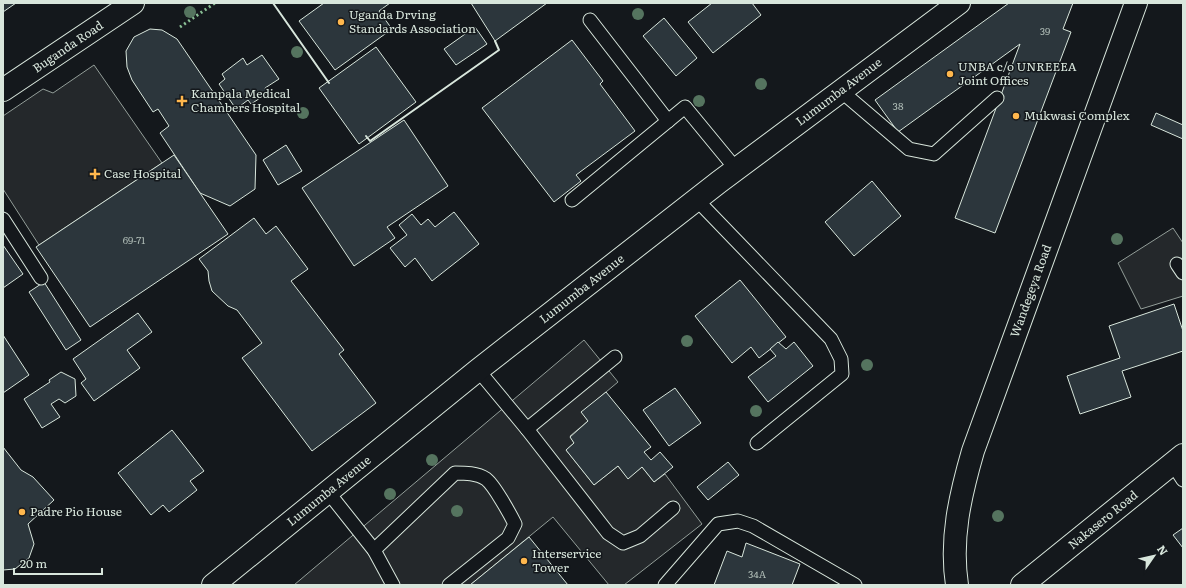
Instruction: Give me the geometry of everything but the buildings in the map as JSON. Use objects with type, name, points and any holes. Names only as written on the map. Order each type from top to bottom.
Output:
[{"type":"main road","name":"Buganda Road","points":[[3,90],[133,3]]},
{"type":"main road","name":"Lumumba Avenue","points":[[213,585],[478,370],[696,199],[959,3]]},
{"type":"main road","name":"Wandegeya Road","points":[[957,585],[954,563],[955,531],[960,497],[973,451],[1136,3]]},
{"type":"main road","name":"Nakasero Road","points":[[1022,585],[1179,466]]},
{"type":"lane","points":[[590,20],[668,121]]},
{"type":"lane","points":[[841,91],[909,149],[934,154],[997,98]]},
{"type":"lane","points":[[572,200],[686,107],[736,169]]},
{"type":"lane","points":[[696,199],[831,339],[841,358],[842,374],[757,443]]},
{"type":"lane","points":[[3,219],[41,278]]},
{"type":"lane","points":[[527,429],[616,357]]},
{"type":"lane","points":[[478,370],[527,429],[608,533],[623,543],[640,536],[673,508]]},
{"type":"lane","points":[[374,550],[455,473],[469,473],[486,479],[508,509],[514,524],[508,538],[449,585]]},
{"type":"lane","points":[[328,492],[374,550],[393,585]]},
{"type":"lane","points":[[665,585],[718,524],[738,521],[753,526],[855,585]]},
{"type":"shaded area","points":[[94,65],[162,163],[39,245],[3,189],[3,116],[43,89],[53,93]]},
{"type":"shaded area","points":[[1173,228],[1183,243],[1183,296],[1141,309],[1118,263]]},
{"type":"shaded area","points":[[584,340],[618,382],[582,412],[588,421],[570,436],[574,443],[566,450],[594,485],[618,466],[628,478],[642,467],[654,482],[665,474],[702,524],[624,585],[609,585],[553,517],[470,585],[294,585]]},
{"type":"hedge","points":[[180,27],[215,3]]},
{"type":"wall","points":[[273,3],[329,83]]},
{"type":"wall","points":[[366,136],[370,141],[499,50],[495,41]]},
{"type":"place","name":"Uganda Drving Standards Association","points":[[341,22]]},
{"type":"place","name":"UNBA c/o UNREEEA Joint Offices","points":[[950,74]]},
{"type":"place","name":"Kampala Medical Chambers Hospital","points":[[182,101]]},
{"type":"place","name":"Mukwasi Complex","points":[[1016,116]]},
{"type":"place","name":"Case Hospital","points":[[95,174]]},
{"type":"place","name":"Padre Pio House","points":[[22,512]]},
{"type":"place","name":"Interservice Tower","points":[[524,561]]}]
